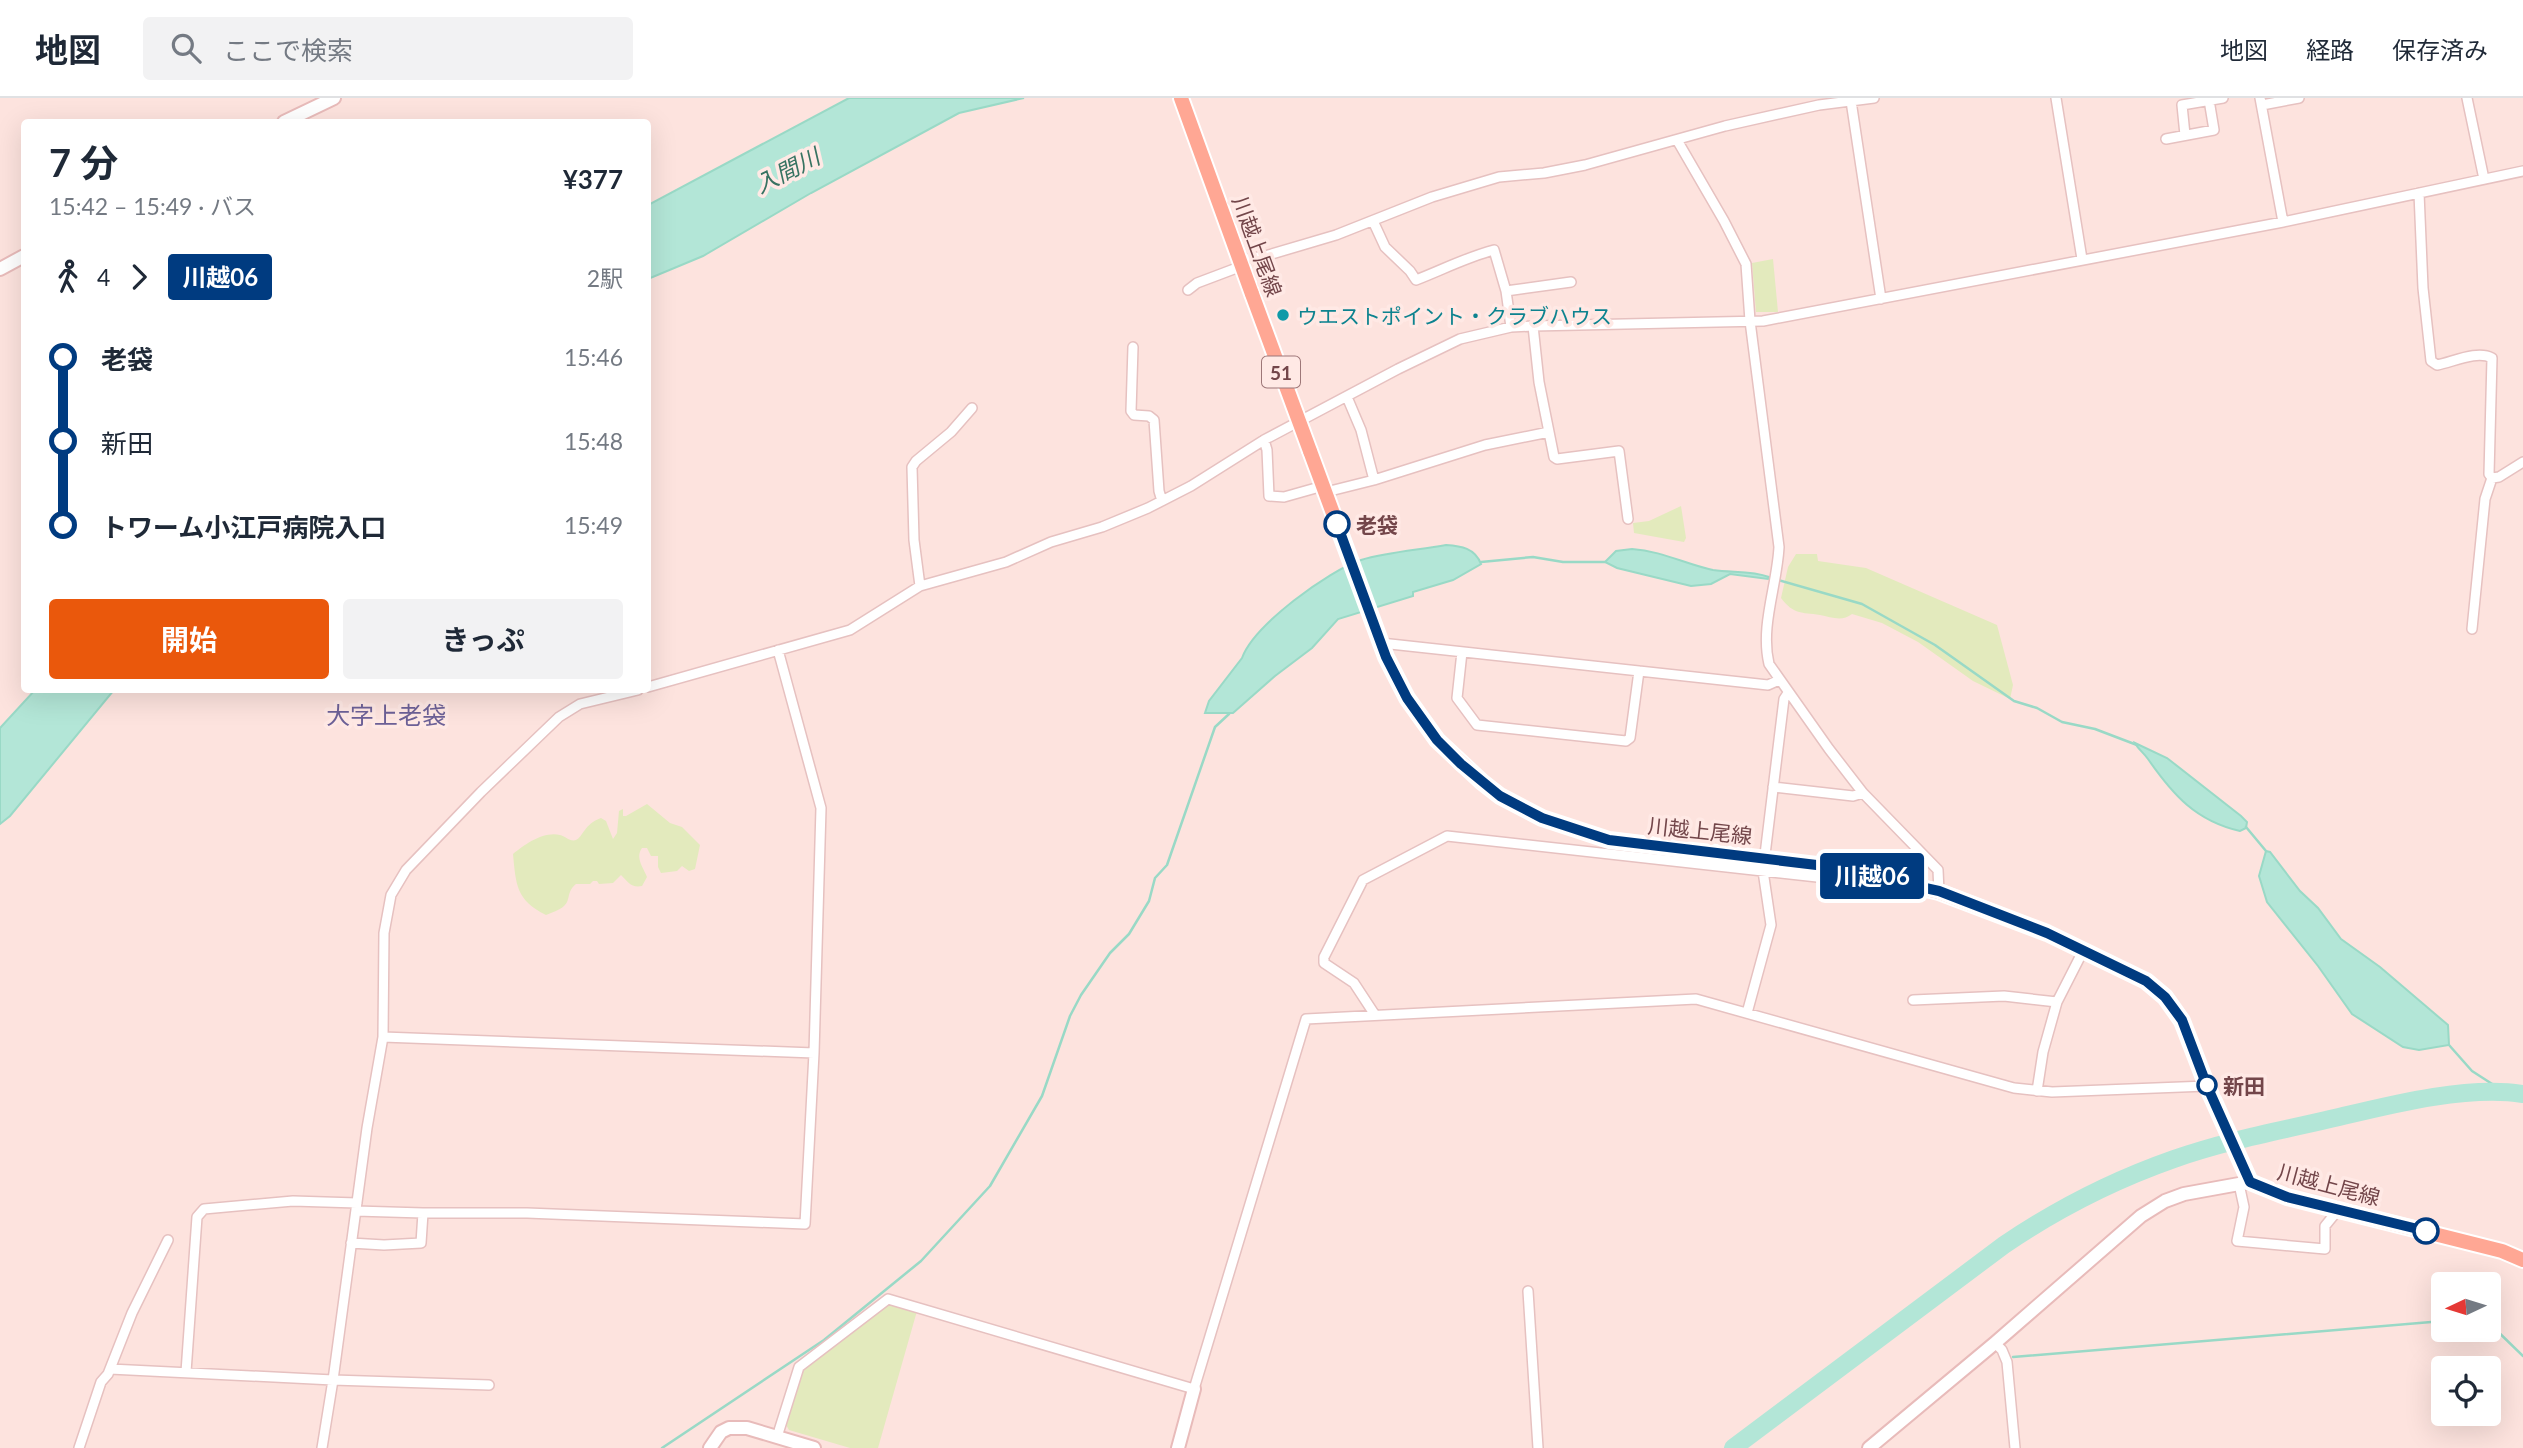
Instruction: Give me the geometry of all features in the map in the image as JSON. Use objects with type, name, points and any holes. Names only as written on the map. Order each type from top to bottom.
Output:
[{"type":"main road","name":"川越上尾線","points":[[1181,98],[1381,643],[1407,698],[1437,740],[1482,782],[1511,802],[1542,818],[1609,840],[1763,864],[1825,866],[1939,891],[2013,919],[2083,951],[2146,981],[2165,997],[2182,1020],[2229,1135],[2245,1183],[2337,1210],[2477,1244],[2523,1260]]},
{"type":"street","points":[[290,119],[334,98]]},
{"type":"street","points":[[1188,290],[1240,258],[1265,256],[1336,235],[1432,197],[1486,181],[1585,165],[1738,123],[1819,105],[1874,98]]},
{"type":"street","points":[[2056,98],[2082,259]]},
{"type":"street","points":[[2185,135],[2182,105],[2223,98]]},
{"type":"street","points":[[2283,222],[2261,101],[2299,98]]},
{"type":"street","points":[[2467,98],[2484,179]]},
{"type":"street","points":[[2166,139],[2214,130],[2209,100]]},
{"type":"street","points":[[1851,101],[1881,299]]},
{"type":"street","points":[[1677,140],[1746,264],[1750,321],[1779,547],[1778,570],[1765,647],[1769,664],[1863,793],[1938,870],[1939,891]]},
{"type":"street","points":[[651,686],[850,630],[920,586],[1006,562],[1051,542],[1124,519],[1191,486],[1264,440],[1460,339],[1511,327],[1763,321],[2283,222],[2523,171]]},
{"type":"street","points":[[2419,192],[2422,279],[2431,361],[2437,365],[2476,356],[2485,355],[2492,358],[2488,469],[2492,478],[2485,499],[2472,629]]},
{"type":"street","points":[[1373,221],[1385,247],[1416,280],[1469,257],[1494,250],[1506,291],[1511,327]]},
{"type":"street","points":[[0,269],[21,258]]},
{"type":"street","points":[[1506,291],[1571,282]]},
{"type":"street","points":[[1534,326],[1539,382],[1557,459],[1619,451],[1628,519]]},
{"type":"street","points":[[1133,348],[1131,411],[1134,415],[1149,416],[1154,420],[1162,501]]},
{"type":"street","points":[[1347,397],[1361,430],[1374,480]]},
{"type":"street","points":[[920,586],[914,529],[912,467],[951,432],[972,408]]},
{"type":"street","points":[[1264,440],[1269,496],[1284,497],[1374,480],[1485,445],[1549,432]]},
{"type":"street","points":[[2492,478],[2499,477],[2523,462]]},
{"type":"street","points":[[1381,643],[1768,685],[1779,680]]},
{"type":"street","points":[[186,1372],[197,1217],[204,1209],[293,1201],[423,1213],[527,1213],[805,1224],[814,1053],[821,808],[778,650]]},
{"type":"street","points":[[1462,652],[1457,698],[1477,725],[1512,729],[1626,741],[1630,738],[1639,671]]},
{"type":"street","points":[[322,1448],[383,1037],[385,920],[391,895],[406,870],[517,756],[566,712],[587,702],[625,693]]},
{"type":"street","points":[[1746,1013],[1771,925],[1763,864],[1784,699],[1788,693]]},
{"type":"street","points":[[1773,787],[1853,796],[1863,793]]},
{"type":"street","points":[[1376,1015],[1354,983],[1324,962],[1324,957],[1363,880],[1447,836],[1763,864]]},
{"type":"street","points":[[2037,1091],[2043,1052],[2057,1002],[2083,951]]},
{"type":"street","points":[[1913,1000],[2004,996],[2057,1002]]},
{"type":"street","points":[[1178,1448],[1306,1020],[1696,999],[1992,1083],[2037,1091],[2207,1086]]},
{"type":"street","points":[[383,1037],[814,1053]]},
{"type":"street","points":[[1869,1448],[2141,1216],[2165,1201],[2184,1194],[2245,1183],[2244,1208],[2237,1241],[2325,1250],[2325,1226],[2337,1210]]},
{"type":"street","points":[[351,1243],[421,1243],[423,1213]]},
{"type":"street","points":[[79,1448],[101,1382],[110,1369],[132,1313],[167,1240]]},
{"type":"street","points":[[1528,1291],[1538,1448]]},
{"type":"street","points":[[777,1437],[799,1367],[888,1299],[1194,1389]]},
{"type":"street","points":[[1995,1343],[2002,1350],[2007,1362],[2015,1448]]},
{"type":"street","points":[[110,1369],[489,1385]]},
{"type":"street","points":[[710,1448],[721,1432],[729,1428],[747,1428],[814,1448]]},
{"type":"green space","points":[[1773,259],[1778,312],[1756,312],[1752,263]]},
{"type":"green space","points":[[1681,506],[1686,538],[1684,542],[1634,533],[1633,523],[1649,521]]},
{"type":"green space","points":[[1796,554],[1817,554],[1818,561],[1866,568],[1997,625],[2013,685],[2010,699],[1973,681],[1918,642],[1882,623],[1852,614],[1836,618],[1798,612],[1790,607],[1781,598],[1788,567]]},
{"type":"green space","points":[[647,804],[670,823],[682,827],[700,845],[695,869],[689,871],[682,866],[677,871],[661,873],[658,856],[651,856],[647,848],[642,848],[639,859],[647,877],[642,886],[632,885],[621,875],[613,883],[599,884],[593,881],[590,884],[576,884],[564,906],[546,915],[523,897],[514,865],[513,854],[518,850],[535,839],[548,835],[560,835],[576,840],[587,827],[601,818],[606,821],[613,839],[617,833],[619,811],[623,809],[623,816],[626,816]]},
{"type":"green space","points":[[889,1303],[917,1311],[878,1448],[850,1448],[789,1430],[785,1423],[802,1368]]},
{"type":"water","name":"入間川","points":[[849,98],[1024,98],[959,113],[811,193],[703,256],[651,278],[651,203]]},
{"type":"water","points":[[1446,545],[1471,551],[1481,564],[1453,580],[1413,592],[1413,596],[1338,619],[1312,648],[1233,713],[1205,713],[1209,701],[1261,630],[1312,587],[1361,560]]},
{"type":"water","points":[[1632,549],[1653,552],[1713,570],[1769,577],[1730,574],[1711,584],[1691,586],[1617,568],[1605,562],[1616,551]]},
{"type":"water","points":[[32,693],[112,693],[10,816],[0,824],[0,728]]},
{"type":"water","points":[[2135,743],[2167,758],[2241,816],[2247,822],[2246,828],[2240,831],[2224,827],[2187,805]]},
{"type":"water","points":[[2266,851],[2270,852],[2300,891],[2318,908],[2341,939],[2380,967],[2448,1025],[2449,1045],[2419,1050],[2403,1047],[2352,1014],[2267,902],[2259,876]]},
{"type":"waterway","points":[[1481,562],[1533,557],[1563,562],[1605,562]]},
{"type":"waterway","points":[[1778,580],[1862,604],[1935,645],[2014,701],[2037,708],[2062,722],[2095,729],[2137,745]]},
{"type":"waterway","points":[[662,1448],[824,1340],[921,1261],[990,1186],[1042,1096],[1070,1016],[1081,995],[1110,953],[1129,934],[1149,901],[1155,878],[1167,865],[1215,727],[1229,714]]},
{"type":"waterway","points":[[2246,827],[2266,851]]},
{"type":"waterway","points":[[2449,1045],[2472,1071],[2503,1091]]},
{"type":"waterway","points":[[1733,1448],[2004,1245],[2044,1219],[2108,1186],[2152,1167],[2215,1146],[2383,1107],[2455,1094],[2523,1094]]},
{"type":"waterway","points":[[2013,1357],[2431,1322]]},
{"type":"waterway","points":[[2501,1335],[2523,1356]]},
{"type":"bus line","name":"川越06","points":[[1337,524],[1386,657],[1407,698],[1437,740],[1500,796],[1542,818],[1609,840],[1764,858],[1854,872],[1939,891],[2047,933],[2146,981],[2173,1007],[2182,1020],[2207,1086],[2250,1182],[2287,1197],[2426,1231]]},
{"type":"place","name":"ウエストポイント・クラブハウス","points":[[1283,315]]},
{"type":"place","name":"老袋","points":[[1337,524]]},
{"type":"place","name":"新田","points":[[2207,1085]]},
{"type":"district","name":"大字上老袋","points":[[386,714]]}]
